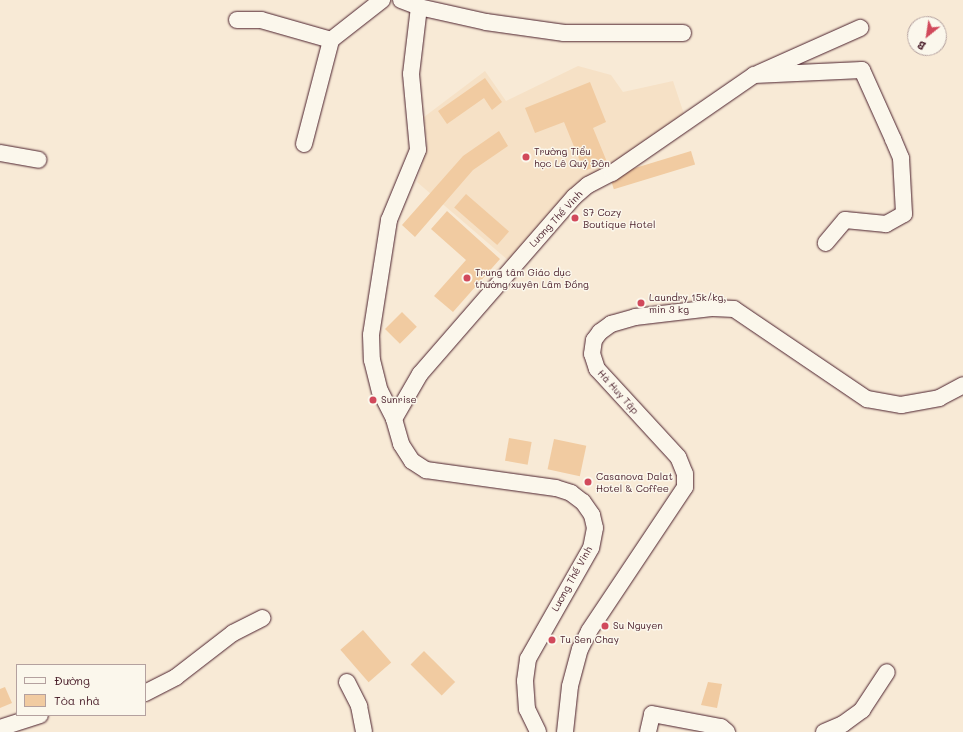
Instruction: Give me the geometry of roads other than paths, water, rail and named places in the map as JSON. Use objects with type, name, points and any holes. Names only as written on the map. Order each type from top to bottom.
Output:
[{"type":"street","points":[[304,144],[331,40],[382,0]]},
{"type":"street","points":[[401,0],[419,7],[486,22],[564,33],[682,33]]},
{"type":"street","name":"Lương Thế Vinh","points":[[419,7],[411,74],[418,150],[393,207],[386,239],[371,335],[378,383],[394,419],[401,444],[412,461],[426,470],[556,488],[582,502],[592,515],[595,528],[591,548],[528,659],[525,681],[527,709],[538,732]]},
{"type":"street","points":[[237,20],[261,20],[331,40]]},
{"type":"street","name":"Lương Thế Vinh","points":[[394,419],[420,374],[574,197],[588,185],[612,173],[754,75],[860,28]]},
{"type":"street","points":[[754,75],[862,70],[901,158],[904,214],[886,224],[845,220],[826,243]]},
{"type":"street","points":[[0,154],[38,160]]},
{"type":"street","name":"Hà Huy Tập","points":[[566,732],[571,678],[583,643],[685,486],[685,474],[678,457],[597,369],[592,354],[594,340],[600,332],[612,324],[635,317],[713,308],[734,309],[867,399],[901,405],[939,398],[963,385]]},
{"type":"street","points":[[146,692],[176,677],[233,633],[262,618]]},
{"type":"street","points":[[824,732],[843,724],[862,710],[887,672]]},
{"type":"street","points":[[347,682],[359,706],[364,732]]},
{"type":"street","points":[[648,732],[652,714],[721,727],[727,732]]},
{"type":"street","points":[[0,728],[37,716]]},
{"type":"place","name":"Trường Tiểu học Lê Quý Đôn","points":[[526,157]]},
{"type":"place","name":"S7 Cozy Boutique Hotel","points":[[575,218]]},
{"type":"place","name":"Trung tâm Giáo dục thường xuyên Lâm Đồng","points":[[467,278]]},
{"type":"place","name":"Laundry 15k/kg, min 3 kg","points":[[641,303]]},
{"type":"place","name":"Sunrise","points":[[373,400]]},
{"type":"place","name":"Casanova Dalat Hotel & Coffee","points":[[588,482]]},
{"type":"place","name":"Su Nguyen","points":[[605,626]]},
{"type":"place","name":"Tu Sen Chay","points":[[552,640]]}]
